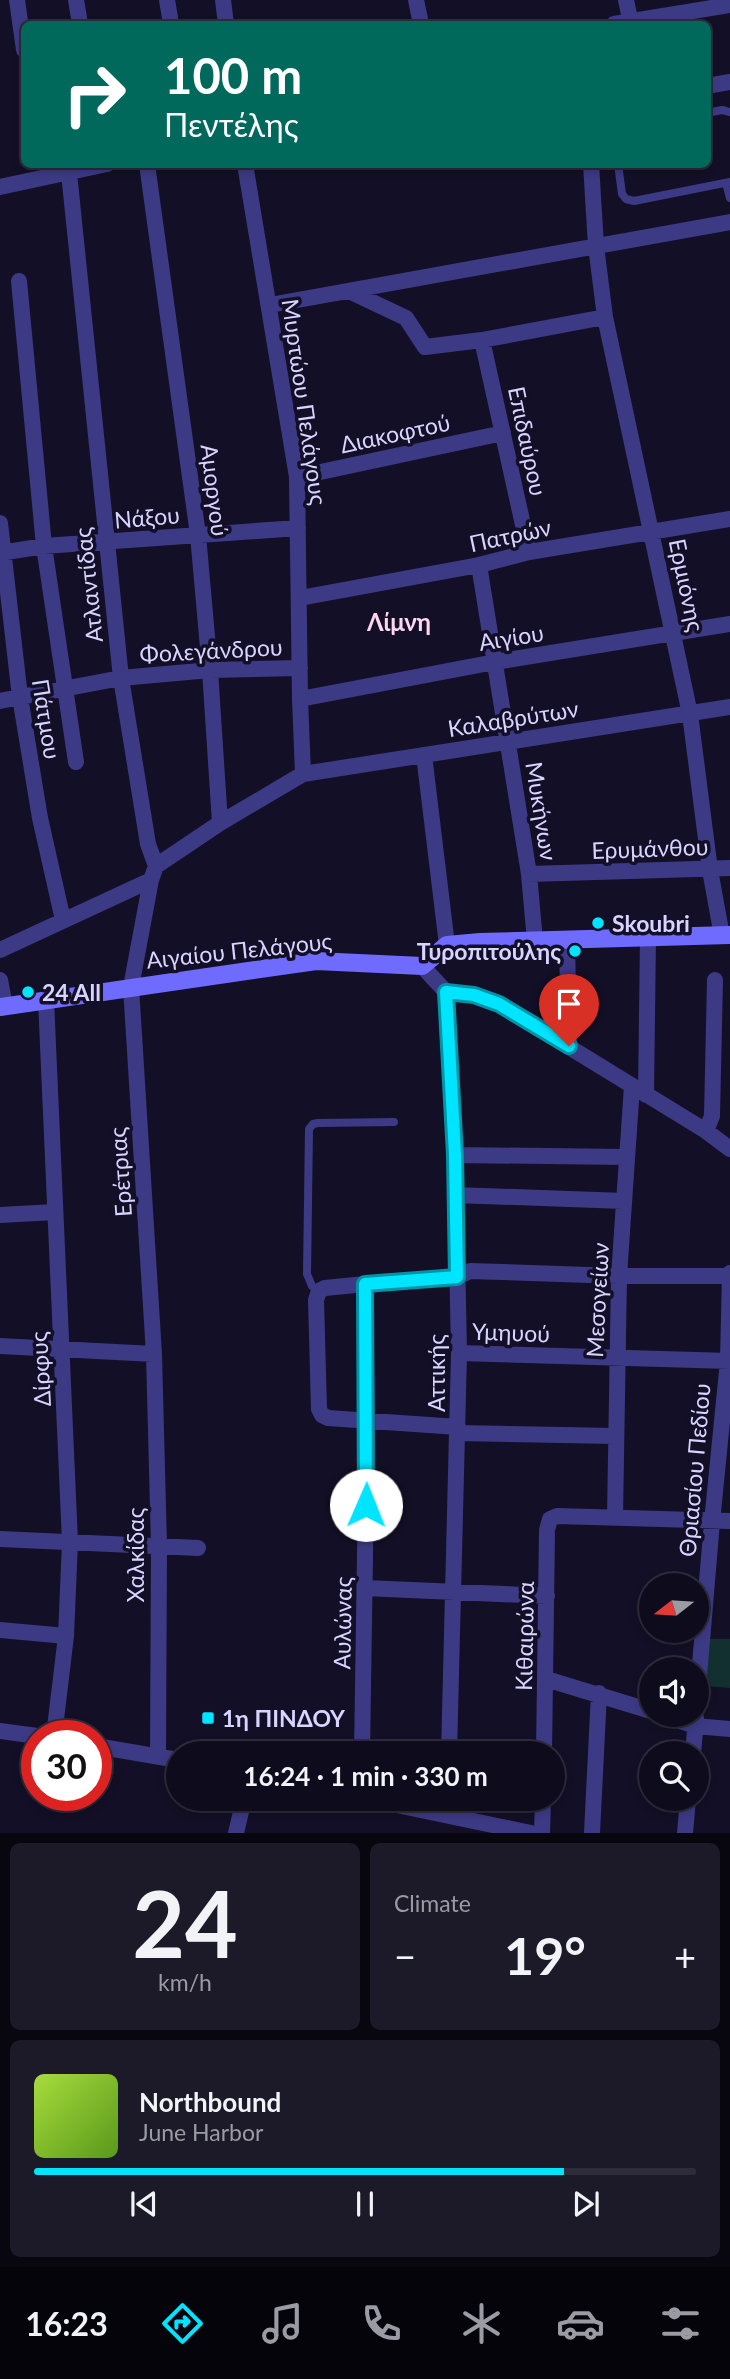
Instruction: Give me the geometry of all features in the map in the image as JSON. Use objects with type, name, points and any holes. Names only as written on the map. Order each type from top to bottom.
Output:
[{"type":"main road","points":[[422,966],[447,945],[726,935]]},
{"type":"main road","name":"Αιγαίου Πελάγους","points":[[3,1006],[316,961],[422,966]]},
{"type":"street","points":[[17,0],[21,29]]},
{"type":"street","points":[[76,0],[80,21]]},
{"type":"street","points":[[167,0],[170,21]]},
{"type":"street","points":[[223,0],[226,21]]},
{"type":"street","points":[[416,0],[420,21]]},
{"type":"street","points":[[625,21],[626,0]]},
{"type":"street","points":[[642,21],[730,5]]},
{"type":"street","points":[[711,85],[730,82]]},
{"type":"street","points":[[0,187],[44,171],[69,173],[91,168]]},
{"type":"street","name":"Αμοργού","points":[[149,168],[198,535],[211,670],[220,823]]},
{"type":"street","name":"Μυρτώου Πελάγους","points":[[246,168],[297,477],[303,774]]},
{"type":"street","name":"Ερμιόνης","points":[[591,168],[596,246],[605,317],[690,714],[710,870],[726,935]]},
{"type":"street","name":"Ατλαντίδας","points":[[69,173],[121,678],[153,873],[131,987]]},
{"type":"street","points":[[270,305],[730,222]]},
{"type":"street","points":[[19,281],[44,546],[76,762]]},
{"type":"street","points":[[348,290],[406,318],[425,347],[482,340],[605,317]]},
{"type":"street","name":"Επιδαύρου","points":[[482,340],[529,552]]},
{"type":"street","name":"Διακοφτού","points":[[297,477],[503,433]]},
{"type":"street","name":"Πατρών","points":[[300,598],[479,565],[529,552],[730,519]]},
{"type":"street","name":"Πάτμου","points":[[0,523],[20,696],[40,818],[63,920]]},
{"type":"street","name":"Νάξου","points":[[2,552],[44,546],[298,528]]},
{"type":"street","name":"Μυκήνων","points":[[479,565],[529,874],[535,941]]},
{"type":"street","name":"Αιγίου","points":[[300,699],[495,662],[730,624]]},
{"type":"street","name":"Φολεγάνδρου","points":[[0,701],[121,678],[211,670],[300,668]]},
{"type":"street","name":"Καλαβρύτων","points":[[303,774],[730,707]]},
{"type":"street","points":[[424,755],[447,945]]},
{"type":"street","points":[[0,950],[153,873],[220,823],[303,774]]},
{"type":"street","name":"Ερυμάνθου","points":[[529,874],[730,868]]},
{"type":"street","points":[[646,1095],[648,937]]},
{"type":"street","points":[[567,940],[569,1046]]},
{"type":"street","points":[[422,966],[446,992],[474,995],[499,1004],[706,1131],[730,1149]]},
{"type":"street","points":[[0,980],[3,1006]]},
{"type":"street","points":[[706,1131],[712,1116],[715,980]]},
{"type":"street","name":"Ερέτριας","points":[[131,987],[154,1354]]},
{"type":"street","name":"Αττικής","points":[[446,992],[455,1155],[459,1353],[449,1741]]},
{"type":"street","name":"Δίρφυς","points":[[46,1000],[70,1542],[66,1636],[56,1720]]},
{"type":"street","name":"Μεσογείων","points":[[615,1517],[619,1276],[632,1086]]},
{"type":"street","points":[[455,1155],[626,1157]]},
{"type":"street","points":[[456,1195],[624,1201]]},
{"type":"street","points":[[0,1215],[55,1212]]},
{"type":"street","points":[[615,1436],[458,1430],[328,1418],[322,1415],[319,1409],[316,1300],[319,1291],[365,1284],[457,1277],[470,1271],[619,1276],[730,1274]]},
{"type":"street","name":"Θριασίου Πεδίου","points":[[701,1657],[729,1361],[730,1274]]},
{"type":"street","name":"Αυλώνας","points":[[362,1741],[367,1421],[365,1284]]},
{"type":"street","points":[[0,1346],[154,1354]]},
{"type":"street","name":"Υμηυού","points":[[459,1353],[729,1361]]},
{"type":"street","name":"Χαλκίδας","points":[[154,1354],[159,1545],[158,1756]]},
{"type":"street","name":"Κιθαιρώνα","points":[[544,1741],[547,1530],[550,1519],[557,1516],[615,1517]]},
{"type":"street","points":[[615,1517],[730,1521]]},
{"type":"street","points":[[0,1539],[198,1548]]},
{"type":"street","points":[[365,1588],[547,1596]]},
{"type":"street","points":[[0,1630],[66,1636]]},
{"type":"street","points":[[546,1679],[639,1707]]},
{"type":"street","points":[[592,1833],[599,1693]]},
{"type":"street","points":[[709,1722],[730,1729]]},
{"type":"street","points":[[0,1731],[21,1734]]},
{"type":"street","points":[[112,1749],[166,1758]]},
{"type":"street","points":[[236,1833],[241,1811]]},
{"type":"street","points":[[455,1811],[487,1828],[531,1833]]},
{"type":"street","points":[[542,1833],[543,1811]]},
{"type":"street","points":[[685,1833],[687,1811]]},
{"type":"lane","points":[[711,112],[730,112]]},
{"type":"lane","points":[[619,168],[622,194],[626,200],[634,201],[728,182],[730,198]]},
{"type":"lane","points":[[319,1291],[312,1286],[307,1274],[309,1129],[318,1123],[394,1122]]},
{"type":"green space","points":[[710,1639],[730,1639],[730,1688],[709,1686]]},
{"type":"place","name":"Skoubri","points":[[598,923]]},
{"type":"place","name":"Τυροπιτούλης","points":[[575,951]]},
{"type":"place","name":"24 All","points":[[28,992]]},
{"type":"place","name":"1η ΠΙΝΔΟΥ","points":[[208,1718]]},
{"type":"district","name":"Λίμνη","points":[[399,621]]},
{"type":"route","points":[[366,1505],[365,1284],[457,1277],[455,1155],[446,992],[474,995],[499,1004],[569,1046]]}]
